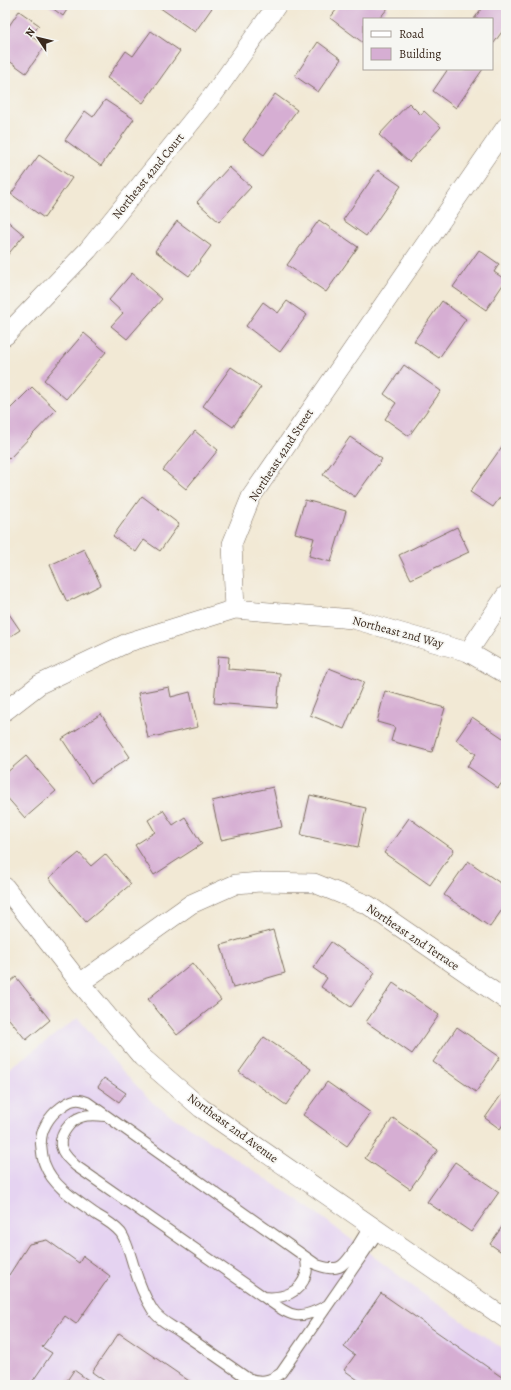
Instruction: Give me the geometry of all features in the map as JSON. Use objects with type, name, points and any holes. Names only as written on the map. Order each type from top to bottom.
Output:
[{"type":"street","name":"Northeast 42nd Court","points":[[5,336],[88,250],[214,95],[277,5]]},
{"type":"street","name":"Northeast 42nd Street","points":[[235,609],[232,544],[252,497],[506,127]]},
{"type":"street","points":[[468,652],[506,595]]},
{"type":"street","name":"Northeast 2nd Way","points":[[235,609],[353,619],[468,652],[506,674]]},
{"type":"street","points":[[5,711],[40,684],[129,642],[235,609]]},
{"type":"street","name":"Northeast 2nd Terrace","points":[[80,983],[191,904],[236,884],[260,882],[314,883],[368,905],[506,1000]]},
{"type":"street","name":"Northeast 2nd Avenue","points":[[5,887],[80,983],[142,1057],[201,1108],[506,1319]]},
{"type":"lane","points":[[80,1099],[87,1102],[317,1265],[329,1268],[338,1268],[345,1264],[374,1228],[329,1304],[281,1373],[272,1379],[255,1381],[247,1378],[158,1316],[152,1309],[135,1271],[122,1235],[114,1226],[60,1186],[51,1176],[45,1165],[41,1141],[43,1130],[54,1112],[71,1101],[80,1099]]},
{"type":"lane","points":[[106,1116],[89,1115],[79,1117],[69,1124],[64,1133],[61,1145],[66,1157],[76,1166],[289,1314],[300,1316],[308,1314],[329,1304]]},
{"type":"lane","points":[[264,1298],[282,1297],[292,1293],[301,1286],[307,1273],[306,1258]]},
{"type":"shaded area","points":[[78,1018],[119,1067],[153,1103],[315,1212],[423,1294],[506,1351],[506,1385],[5,1385],[5,1071]]},
{"type":"building","points":[[48,5],[70,5],[63,16]]},
{"type":"building","points":[[156,5],[214,5],[195,32]]},
{"type":"building","points":[[340,5],[384,5],[388,8],[380,18],[363,18],[362,42],[330,18]]},
{"type":"building","points":[[484,5],[506,5],[506,26],[494,43],[493,18],[475,18]]},
{"type":"building","points":[[19,11],[39,25],[31,36],[45,46],[26,73],[5,58],[5,32]]},
{"type":"building","points":[[151,31],[180,51],[143,103],[107,78],[126,51],[133,56]]},
{"type":"building","points":[[318,42],[341,59],[318,92],[295,76]]},
{"type":"building","points":[[447,70],[482,70],[456,108],[433,91]]},
{"type":"building","points":[[275,94],[297,110],[264,155],[243,140]]},
{"type":"building","points":[[105,100],[134,119],[101,166],[65,140],[85,111],[93,117]]},
{"type":"building","points":[[409,103],[421,115],[424,111],[441,127],[409,162],[379,135]]},
{"type":"building","points":[[39,155],[72,178],[44,218],[11,194]]},
{"type":"building","points":[[229,167],[251,187],[219,222],[197,202]]},
{"type":"building","points":[[378,170],[401,186],[366,236],[343,220]]},
{"type":"building","points":[[5,219],[24,235],[5,258]]},
{"type":"building","points":[[319,220],[358,247],[326,292],[287,265]]},
{"type":"building","points":[[177,221],[211,246],[189,276],[155,251]]},
{"type":"building","points":[[479,250],[499,264],[494,272],[506,280],[486,310],[453,287]]},
{"type":"building","points":[[132,273],[162,299],[127,339],[111,326],[123,313],[109,300]]},
{"type":"building","points":[[287,301],[307,315],[280,352],[246,326],[263,302],[278,313]]},
{"type":"building","points":[[442,301],[466,319],[439,358],[414,341]]},
{"type":"building","points":[[84,333],[106,352],[66,399],[44,380]]},
{"type":"building","points":[[404,365],[441,391],[409,436],[385,419],[396,403],[384,394]]},
{"type":"building","points":[[231,367],[261,387],[233,427],[203,406]]},
{"type":"building","points":[[32,387],[56,410],[9,459],[5,455],[5,414]]},
{"type":"building","points":[[195,431],[218,450],[186,489],[163,470]]},
{"type":"building","points":[[350,437],[382,459],[355,497],[323,475]]},
{"type":"building","points":[[503,445],[506,447],[506,489],[493,507],[470,492]]},
{"type":"building","points":[[142,496],[179,524],[160,551],[144,540],[136,552],[113,536]]},
{"type":"building","points":[[305,500],[346,511],[331,562],[309,556],[314,538],[295,533]]},
{"type":"building","points":[[457,527],[469,552],[411,579],[399,555]]},
{"type":"building","points":[[84,549],[101,585],[67,602],[50,565]]},
{"type":"building","points":[[5,608],[20,630],[5,640]]},
{"type":"building","points":[[218,656],[229,657],[228,669],[280,673],[277,708],[214,703]]},
{"type":"building","points":[[329,668],[364,682],[344,729],[310,715]]},
{"type":"building","points":[[169,687],[171,697],[190,692],[198,727],[148,738],[138,693]]},
{"type":"building","points":[[385,691],[445,708],[432,752],[391,741],[395,727],[377,722]]},
{"type":"building","points":[[101,714],[130,757],[91,783],[62,739]]},
{"type":"building","points":[[472,717],[506,740],[506,777],[498,788],[467,766],[476,754],[456,740]]},
{"type":"building","points":[[26,756],[56,791],[25,818],[5,795],[5,774]]},
{"type":"building","points":[[273,787],[282,827],[221,840],[212,801]]},
{"type":"building","points":[[310,795],[366,808],[358,847],[301,835]]},
{"type":"building","points":[[163,810],[173,825],[185,817],[202,844],[154,875],[135,845],[155,832],[148,820]]},
{"type":"building","points":[[409,818],[454,850],[430,885],[384,853]]},
{"type":"building","points":[[79,853],[91,866],[105,854],[131,884],[86,922],[49,878]]},
{"type":"building","points":[[468,861],[506,887],[506,904],[490,927],[444,895]]},
{"type":"building","points":[[273,930],[285,973],[233,988],[221,945]]},
{"type":"building","points":[[331,942],[375,973],[351,1007],[321,987],[327,978],[313,968]]},
{"type":"building","points":[[192,963],[221,1000],[177,1035],[148,999]]},
{"type":"building","points":[[16,977],[50,1020],[26,1040],[5,1014],[5,986]]},
{"type":"building","points":[[393,983],[439,1015],[412,1054],[366,1022]]},
{"type":"building","points":[[457,1027],[500,1057],[476,1092],[433,1062]]},
{"type":"building","points":[[264,1037],[311,1069],[286,1105],[239,1072]]},
{"type":"building","points":[[104,1078],[126,1093],[119,1102],[98,1087]]},
{"type":"building","points":[[327,1082],[371,1113],[347,1146],[303,1115]]},
{"type":"building","points":[[506,1088],[506,1120],[500,1129],[485,1118]]},
{"type":"building","points":[[393,1118],[438,1150],[410,1189],[365,1158]]},
{"type":"building","points":[[455,1162],[499,1192],[471,1232],[427,1202]]},
{"type":"building","points":[[506,1221],[506,1255],[490,1244]]},
{"type":"building","points":[[47,1240],[79,1263],[83,1256],[110,1276],[76,1324],[65,1316],[42,1347],[52,1353],[30,1385],[5,1385],[5,1272],[9,1275],[29,1244]]},
{"type":"building","points":[[381,1293],[506,1380],[506,1385],[365,1385],[344,1370],[355,1355],[344,1347]]},
{"type":"building","points":[[119,1333],[195,1385],[110,1385],[92,1372]]},
{"type":"building","points":[[74,1370],[95,1385],[64,1385]]}]
